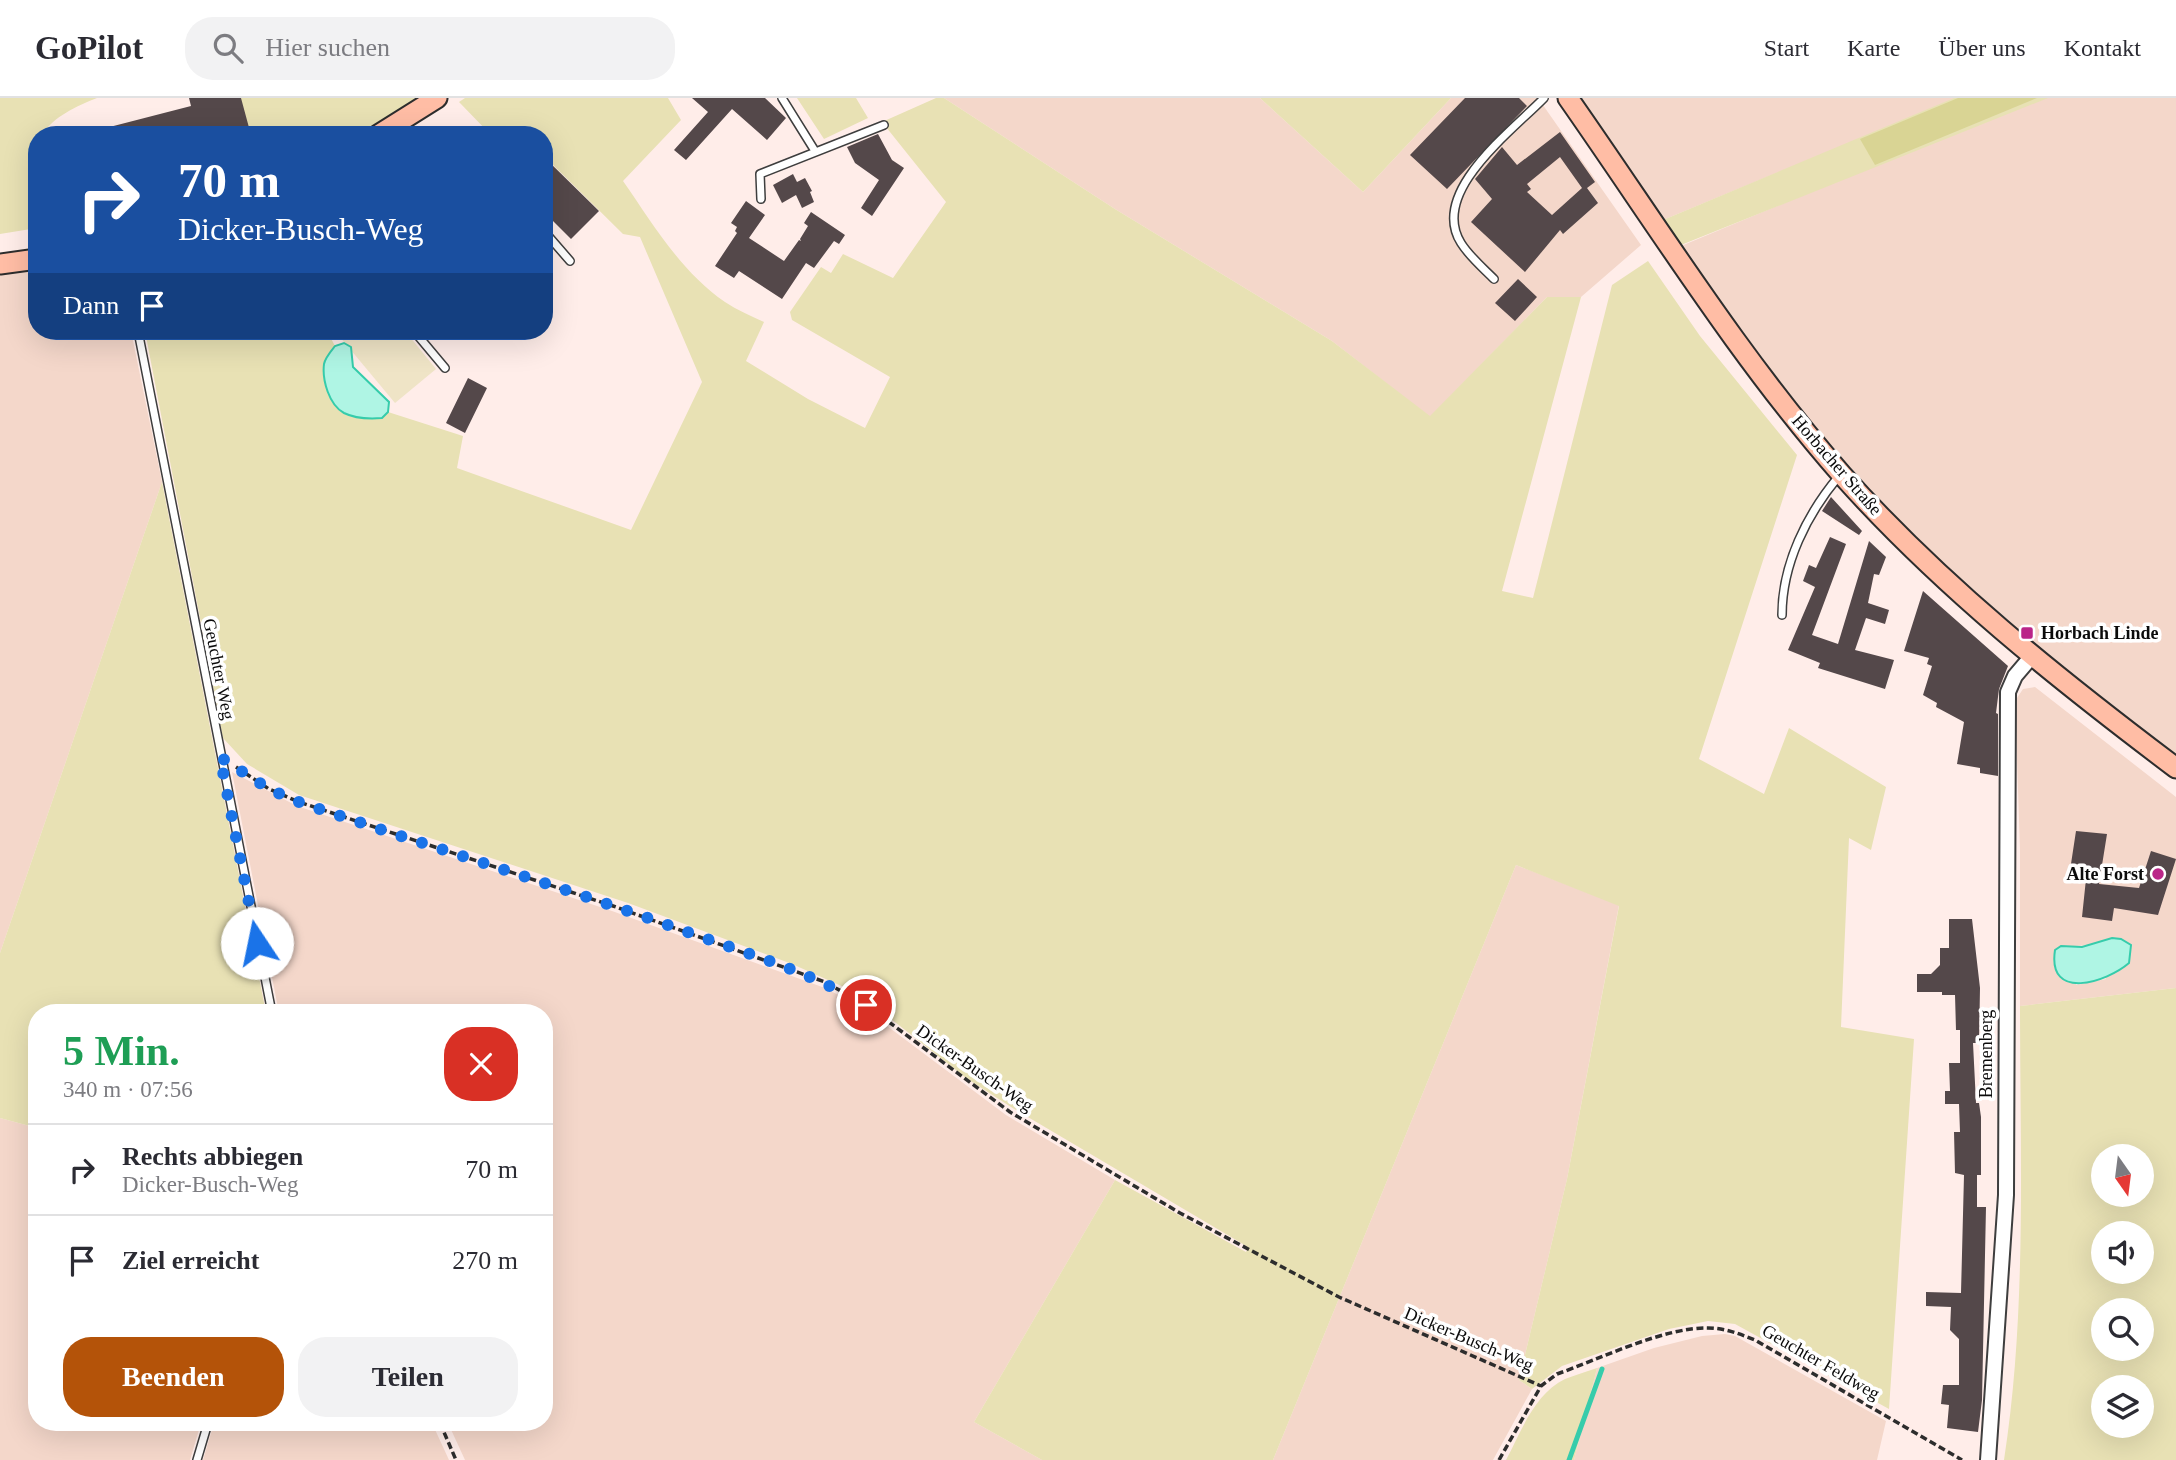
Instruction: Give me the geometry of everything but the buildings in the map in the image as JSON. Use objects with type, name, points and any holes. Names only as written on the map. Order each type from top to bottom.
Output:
[{"type":"main road","points":[[393,126],[437,98]]},
{"type":"main road","name":"Horbacher Straße","points":[[1568,98],[1748,355],[1841,473],[1880,517],[2032,656],[2176,768]]},
{"type":"main road","points":[[0,264],[28,260]]},
{"type":"street","name":"Bremenberg","points":[[1988,1460],[2006,1195],[2008,692],[2015,676],[2032,656]]},
{"type":"lane","points":[[782,98],[815,151]]},
{"type":"lane","points":[[1494,279],[1460,241],[1452,212],[1455,198],[1469,174],[1544,98]]},
{"type":"lane","points":[[761,199],[760,174],[884,125]]},
{"type":"lane","points":[[553,241],[570,261]]},
{"type":"lane","name":"Geuchter Weg","points":[[140,340],[270,1004]]},
{"type":"lane","points":[[421,340],[445,369]]},
{"type":"lane","points":[[1782,615],[1783,588],[1807,520],[1817,502],[1841,473]]},
{"type":"lane","points":[[197,1460],[206,1431]]},
{"type":"path","name":"Dicker-Busch-Weg","points":[[220,757],[269,789],[299,802],[613,906],[825,982],[866,1005],[1010,1112],[1246,1249],[1339,1297],[1541,1386]]},
{"type":"path","name":"Geuchter Feldweg","points":[[1541,1386],[1557,1374],[1673,1333],[1709,1328],[1723,1330],[1755,1340],[1962,1460]]},
{"type":"path","points":[[1499,1460],[1541,1386]]},
{"type":"path","points":[[443,1431],[456,1460]]},
{"type":"shaded area","points":[[0,98],[97,98],[66,112],[49,126],[28,126],[28,229],[0,234]]},
{"type":"shaded area","points":[[237,98],[428,98],[385,126],[244,126]]},
{"type":"shaded area","points":[[465,98],[668,98],[681,120],[623,181],[681,262],[709,290],[725,302],[764,322],[746,361],[808,399],[865,428],[890,377],[792,320],[790,312],[821,267],[831,273],[843,254],[893,278],[946,202],[882,122],[936,98],[944,98],[1115,209],[1332,341],[1430,416],[1547,297],[1581,297],[1502,591],[1533,598],[1612,285],[1648,261],[1700,336],[1797,455],[1699,759],[1764,794],[1789,728],[1886,787],[1871,850],[1849,838],[1841,1027],[1914,1039],[1889,1409],[1735,1324],[1708,1321],[1669,1329],[1562,1366],[1532,1389],[1519,1380],[1567,1179],[1619,906],[1516,865],[1273,1460],[1042,1460],[974,1422],[1115,1180],[1246,1252],[1248,1247],[1011,1107],[966,1078],[872,1004],[846,988],[792,964],[628,903],[299,795],[247,764],[223,738],[147,340],[332,340],[335,346],[324,361],[382,418],[388,412],[463,436],[457,468],[631,530],[702,382],[640,237],[623,234],[553,165],[553,126],[482,126],[459,102]]},
{"type":"shaded area","points":[[797,98],[856,98],[868,118],[824,139]]},
{"type":"shaded area","points":[[944,98],[1260,98],[1363,192],[1451,98],[1538,98],[1641,245],[1581,297],[1547,297],[1430,417],[1332,341],[1115,209]]},
{"type":"shaded area","points":[[1260,98],[1451,98],[1363,192]]},
{"type":"shaded area","points":[[1579,98],[1958,98],[1663,220]]},
{"type":"shaded area","points":[[1954,98],[2048,98],[1681,245],[1663,220]]},
{"type":"shaded area","points":[[1958,98],[2037,98],[1875,165],[1860,139]]},
{"type":"shaded area","points":[[2037,98],[2176,98],[2176,758],[2086,687],[1953,573],[1856,477],[1820,437],[1780,385],[1681,246]]},
{"type":"shaded area","points":[[28,268],[28,340],[133,340],[162,482],[0,953],[0,272]]},
{"type":"shaded area","points":[[342,340],[412,340],[436,369],[395,403]]},
{"type":"shaded area","points":[[162,482],[264,1004],[28,1004],[28,1126],[0,1118],[0,953]]},
{"type":"shaded area","points":[[2035,687],[2176,797],[2176,988],[2020,1006],[2020,849],[2015,701],[2023,689]],"holes":[[[2090,945],[2106,979],[2076,985],[2074,946]]]},
{"type":"shaded area","points":[[232,772],[297,806],[612,911],[825,988],[863,1008],[1006,1115],[1115,1180],[974,1422],[1042,1460],[465,1460],[452,1431],[553,1431],[553,1004],[277,1004]]},
{"type":"shaded area","points":[[1516,865],[1619,905],[1567,1179],[1519,1380],[1532,1389],[1493,1460],[1273,1460]]},
{"type":"shaded area","points":[[2176,988],[2176,1460],[2004,1460],[2016,1348],[2021,1176],[2020,1006]]},
{"type":"shaded area","points":[[0,1118],[28,1126],[28,1431],[199,1431],[190,1460],[0,1460]]},
{"type":"shaded area","points":[[1702,1336],[1735,1336],[1886,1421],[1877,1460],[1574,1460],[1597,1368],[1654,1348]]},
{"type":"shaded area","points":[[1597,1368],[1574,1460],[1506,1460],[1530,1415],[1545,1394],[1565,1379]]},
{"type":"shaded area","points":[[212,1431],[436,1431],[449,1460],[203,1460]]},
{"type":"water","points":[[344,343],[351,347],[353,367],[389,402],[388,412],[382,418],[349,415],[334,404],[325,384],[324,364],[335,346]]},
{"type":"water","points":[[2112,938],[2121,939],[2131,945],[2129,963],[2094,981],[2069,982],[2060,977],[2055,966],[2055,950],[2061,946],[2082,947]]},
{"type":"waterway","points":[[1569,1460],[1602,1369]]},
{"type":"place","name":"Horbach Linde","points":[[2027,633]]},
{"type":"place","name":"Alte Forst","points":[[2158,874]]},
{"type":"route","points":[[257,943],[220,757],[269,789],[299,802],[613,906],[792,969],[825,982],[866,1005]]}]
